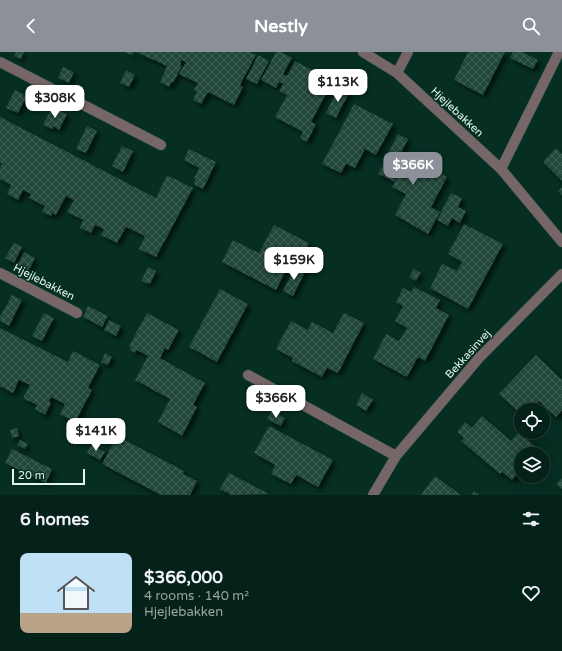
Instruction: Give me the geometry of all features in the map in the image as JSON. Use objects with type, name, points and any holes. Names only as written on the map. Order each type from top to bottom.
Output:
[{"type":"street","name":"Hjejlebakken","points":[[363,52],[397,73],[501,169],[562,242]]},
{"type":"street","points":[[397,73],[408,52]]},
{"type":"street","points":[[501,169],[559,52]]},
{"type":"street","points":[[0,62],[161,145]]},
{"type":"street","name":"Hjejlebakken","points":[[0,273],[77,313]]},
{"type":"street","name":"Bekkasinvej","points":[[373,495],[396,456],[479,358],[562,274]]},
{"type":"street","points":[[248,374],[396,456]]},
{"type":"building","points":[[16,52],[24,52],[21,59],[14,56]]},
{"type":"building","points":[[125,52],[134,52],[132,55]]},
{"type":"building","points":[[136,52],[250,52],[256,55],[240,85],[243,87],[234,105],[208,92],[201,104],[193,100],[197,92],[194,90],[198,83],[179,74],[186,62],[182,60],[180,65],[182,66],[173,83],[172,81],[169,87],[160,82],[167,66]]},
{"type":"building","points":[[276,52],[281,52],[292,58],[283,74],[287,76],[295,61],[333,81],[311,122],[316,124],[307,142],[300,138],[303,132],[275,117],[287,95],[279,91],[283,84],[279,82],[276,88],[261,80]]},
{"type":"building","points":[[468,52],[505,52],[483,95],[454,80]]},
{"type":"building","points":[[513,52],[522,52],[538,60],[533,69],[510,58]]},
{"type":"building","points":[[258,55],[269,61],[257,84],[246,79]]},
{"type":"building","points":[[63,67],[74,72],[69,83],[58,78]]},
{"type":"building","points":[[126,70],[135,75],[129,87],[120,83]]},
{"type":"building","points":[[339,87],[349,93],[336,118],[326,113]]},
{"type":"building","points":[[15,90],[27,96],[18,113],[6,108]]},
{"type":"building","points":[[354,104],[393,124],[376,155],[365,149],[355,168],[346,164],[341,173],[322,164]]},
{"type":"building","points":[[52,107],[67,114],[59,130],[53,126],[52,129],[43,125]]},
{"type":"building","points":[[0,117],[156,198],[167,175],[193,188],[156,257],[139,249],[145,236],[126,227],[117,243],[101,235],[104,229],[95,225],[91,233],[80,228],[83,220],[67,212],[74,200],[66,196],[56,215],[52,213],[51,216],[42,212],[45,206],[29,198],[31,194],[23,190],[18,200],[7,194],[11,185],[0,179],[0,168],[2,164],[0,162]]},
{"type":"building","points":[[87,126],[97,131],[86,153],[76,149]]},
{"type":"building","points":[[398,134],[408,139],[400,155],[407,159],[409,156],[447,177],[431,207],[440,212],[428,234],[395,215],[406,194],[392,187],[395,182],[378,174]]},
{"type":"building","points":[[122,146],[133,151],[123,172],[112,166]]},
{"type":"building","points":[[556,148],[562,154],[562,181],[543,162]]},
{"type":"building","points":[[189,149],[216,162],[203,189],[194,184],[194,179],[199,168],[184,160]]},
{"type":"building","points":[[562,187],[562,195],[558,191]]},
{"type":"building","points":[[451,193],[462,198],[458,207],[466,211],[460,223],[452,218],[448,226],[437,220]]},
{"type":"building","points":[[464,224],[503,244],[468,309],[430,288],[442,264],[457,271],[462,262],[448,254]]},
{"type":"building","points":[[274,225],[309,243],[303,255],[296,251],[276,290],[222,262],[233,240],[259,253]]},
{"type":"building","points":[[14,243],[22,247],[14,263],[5,258]]},
{"type":"building","points":[[24,252],[35,258],[28,272],[17,266]]},
{"type":"building","points":[[296,266],[306,270],[293,296],[283,291]]},
{"type":"building","points":[[148,267],[156,271],[150,284],[141,281]]},
{"type":"building","points":[[414,269],[421,273],[416,281],[409,277]]},
{"type":"building","points":[[414,287],[440,300],[436,308],[449,315],[425,361],[418,357],[407,377],[373,359],[386,334],[399,341],[407,328],[395,321],[403,306],[396,302],[403,288],[411,292]]},
{"type":"building","points":[[220,289],[248,304],[217,362],[189,347]]},
{"type":"building","points":[[12,295],[22,300],[9,326],[0,321],[0,317]]},
{"type":"building","points":[[88,306],[108,316],[102,327],[83,317]]},
{"type":"building","points":[[44,313],[54,318],[42,341],[32,336]]},
{"type":"building","points":[[147,313],[179,330],[168,350],[165,348],[160,358],[205,383],[193,405],[197,407],[182,436],[158,422],[170,399],[135,380],[148,356],[137,350],[135,353],[130,350],[131,347],[129,346]]},
{"type":"building","points":[[344,313],[364,323],[338,373],[327,368],[322,377],[292,361],[293,358],[276,349],[291,321],[308,330],[312,322],[333,333]]},
{"type":"building","points":[[109,320],[121,326],[116,336],[104,330]]},
{"type":"building","points":[[0,328],[68,362],[73,351],[100,365],[88,388],[92,390],[75,422],[60,414],[65,404],[51,397],[49,402],[51,403],[45,415],[35,409],[37,405],[23,398],[30,385],[19,380],[13,393],[0,386]]},
{"type":"building","points":[[105,353],[112,357],[108,365],[101,362]]},
{"type":"building","points":[[536,355],[562,380],[562,410],[556,417],[550,411],[550,403],[541,403],[539,401],[537,403],[514,403],[514,408],[499,394]]},
{"type":"building","points":[[362,393],[373,400],[366,411],[356,405]]},
{"type":"building","points":[[272,411],[285,418],[281,426],[267,419]]},
{"type":"building","points":[[482,416],[511,441],[514,438],[514,439],[527,439],[536,447],[514,447],[514,478],[512,480],[502,472],[500,474],[461,441],[464,438],[457,432],[465,422],[472,428]]},
{"type":"building","points":[[269,426],[333,460],[318,487],[296,475],[291,484],[271,474],[275,465],[254,453]]},
{"type":"building","points":[[17,428],[19,436],[12,438],[10,430]]},
{"type":"building","points":[[117,436],[184,471],[183,474],[197,481],[190,495],[161,495],[102,464]]},
{"type":"building","points":[[20,440],[28,444],[25,449],[17,445]]},
{"type":"building","points":[[91,445],[105,452],[100,460],[87,453]]},
{"type":"building","points":[[12,449],[52,469],[46,483],[5,463]]},
{"type":"building","points":[[229,473],[269,494],[231,495],[220,489]]},
{"type":"building","points":[[435,476],[461,495],[421,495]]},
{"type":"building","points":[[562,478],[562,489],[556,484]]},
{"type":"building","points":[[474,491],[480,495],[471,495]]}]
